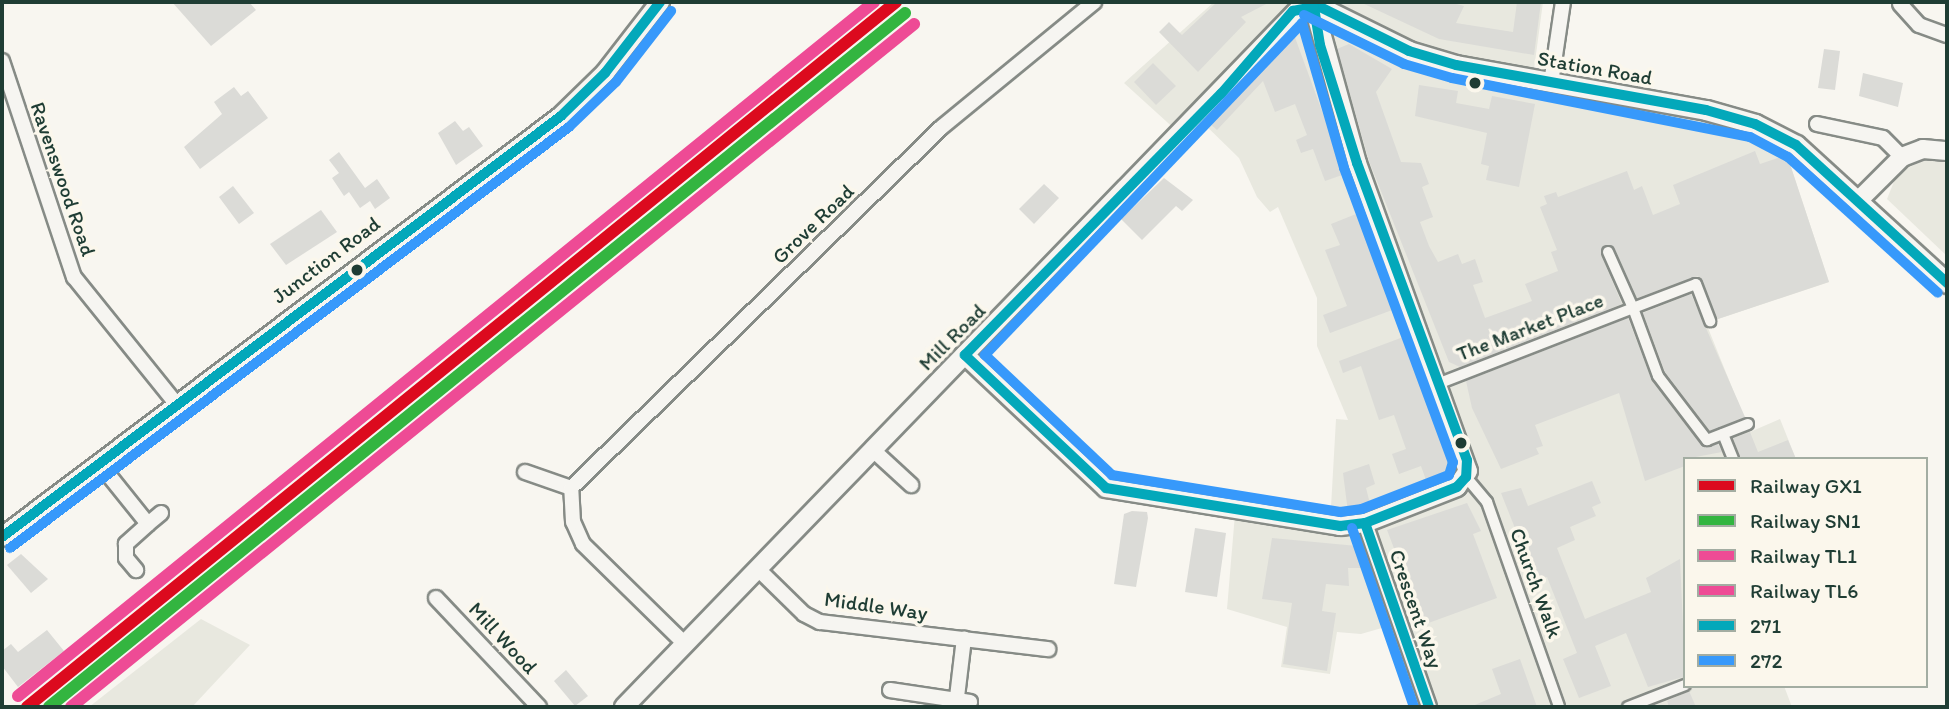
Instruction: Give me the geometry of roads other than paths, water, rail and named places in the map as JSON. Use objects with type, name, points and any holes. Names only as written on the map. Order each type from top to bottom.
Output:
[{"type":"main road","name":"Station Road","points":[[1312,4],[1409,51],[1755,124],[1796,145],[1860,199],[1947,283]]},
{"type":"street","name":"Junction Road","points":[[2,537],[175,402],[561,116],[605,73],[660,2]]},
{"type":"street","name":"Grove Road","points":[[571,488],[942,127],[1094,2]]},
{"type":"street","points":[[1551,83],[1563,2]]},
{"type":"street","points":[[965,355],[1106,488],[1340,526],[1365,523],[1457,487],[1466,477],[1467,460],[1357,163],[1320,45],[1312,4]]},
{"type":"street","name":"Mill Road","points":[[624,707],[683,642],[758,569],[1221,94],[1293,11],[1312,4]]},
{"type":"street","points":[[1900,4],[1919,25],[1947,35]]},
{"type":"street","name":"Ravenswood Road","points":[[2,61],[74,277],[175,402]]},
{"type":"street","points":[[1817,124],[1883,138],[1902,157]]},
{"type":"street","points":[[1860,199],[1902,157],[1923,149],[1947,150]]},
{"type":"street","points":[[1608,252],[1633,308]]},
{"type":"street","name":"The Market Place","points":[[1440,383],[1696,284],[1710,321]]},
{"type":"street","name":"The Market Place","points":[[1633,308],[1658,376],[1707,440],[1723,434]]},
{"type":"street","points":[[1732,457],[1723,434],[1748,424]]},
{"type":"street","points":[[873,450],[911,485]]},
{"type":"street","points":[[99,463],[148,524]]},
{"type":"street","points":[[525,472],[571,488],[572,522],[583,544],[683,642]]},
{"type":"street","name":"Church Walk","points":[[1466,477],[1487,502],[1559,707]]},
{"type":"street","points":[[136,570],[126,558],[126,544],[161,513]]},
{"type":"street","name":"Crescent Way","points":[[1365,523],[1427,702]]},
{"type":"street","name":"Middle Way","points":[[758,569],[804,614],[820,622],[1048,649]]},
{"type":"street","name":"Mill Wood","points":[[436,598],[538,707]]},
{"type":"street","points":[[890,690],[963,699],[964,638]]},
{"type":"street","points":[[1628,707],[1683,686]]},
{"type":"rail line","name":"TL1","points":[[18,696],[874,2]]},
{"type":"rail line","name":"GX1","points":[[27,707],[896,2]]},
{"type":"rail line","name":"SN1","points":[[49,707],[905,13]]},
{"type":"rail line","name":"TL6","points":[[71,707],[914,24]]}]
